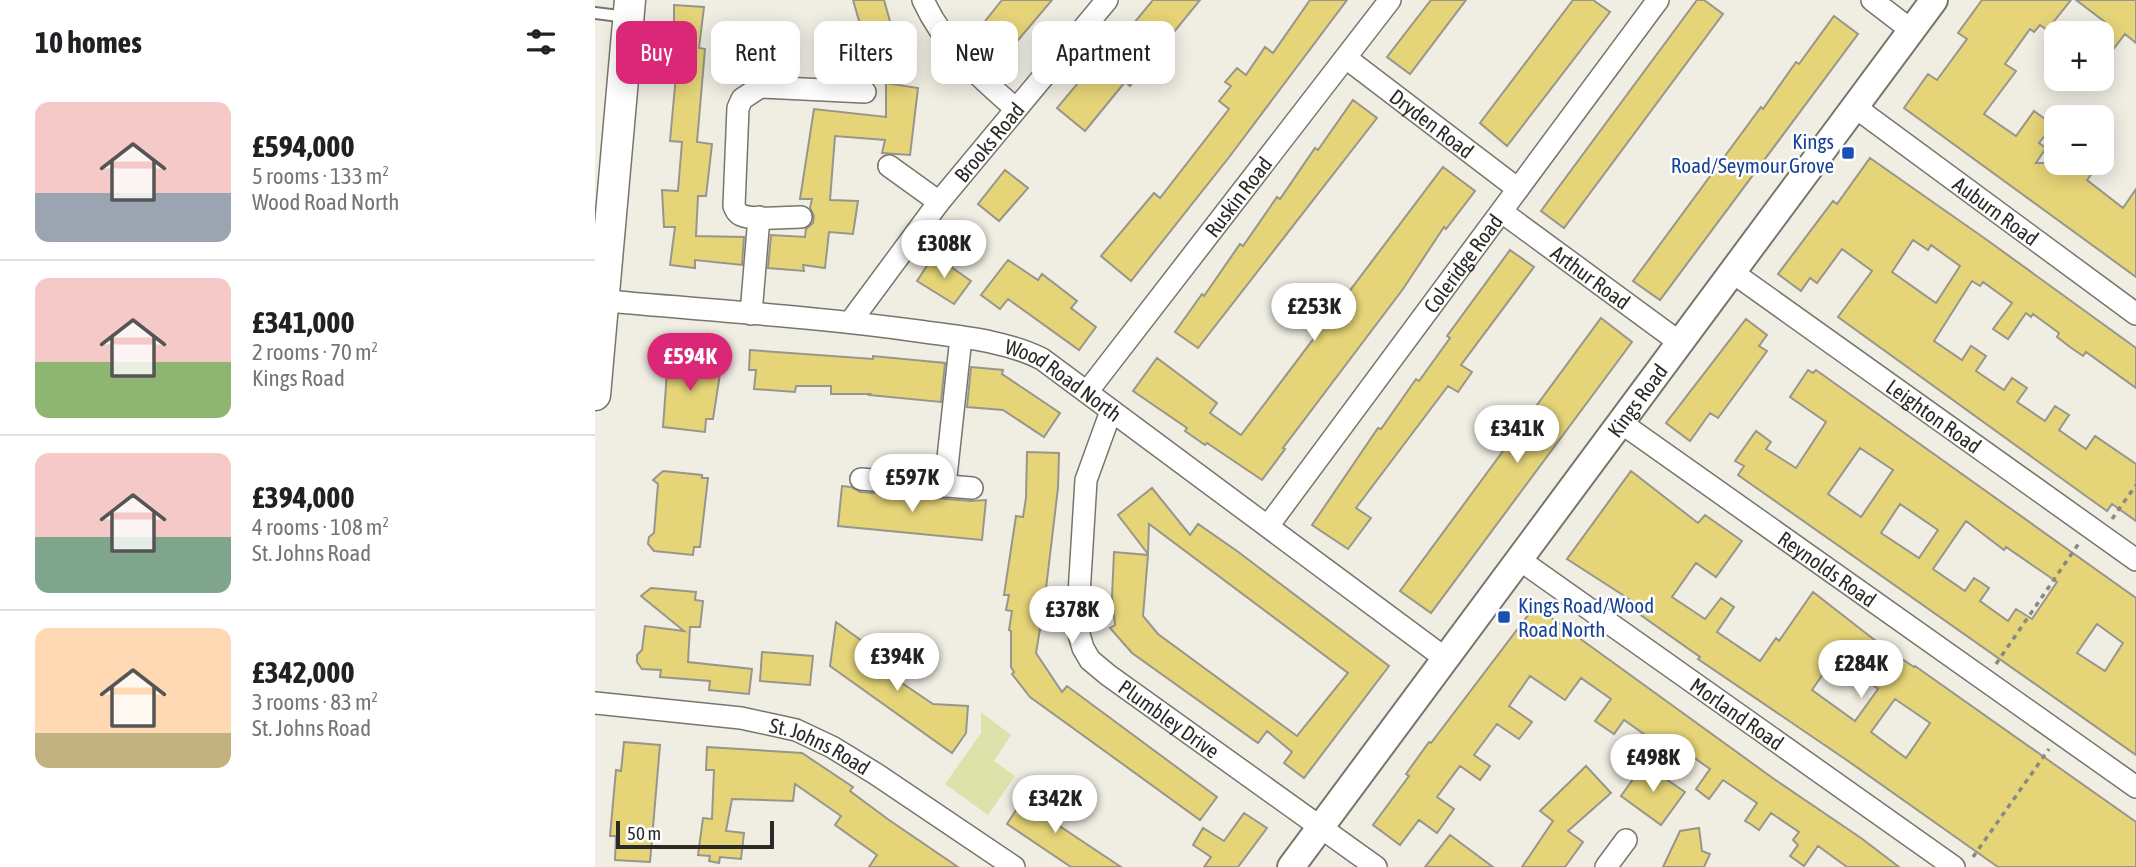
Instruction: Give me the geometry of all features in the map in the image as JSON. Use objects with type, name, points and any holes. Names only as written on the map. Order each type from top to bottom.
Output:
[{"type":"main road","points":[[595,395],[599,301],[629,8]]},
{"type":"street","points":[[923,0],[934,24],[951,47],[980,78],[1016,109]]},
{"type":"street","name":"Brooks Road","points":[[851,321],[939,202],[1107,0]]},
{"type":"street","name":"Ruskin Road","points":[[1087,392],[1389,0]]},
{"type":"street","name":"Coleridge Road","points":[[1268,526],[1658,0]]},
{"type":"street","points":[[1872,0],[1911,30]]},
{"type":"street","name":"Kings Road","points":[[1291,867],[1934,0]]},
{"type":"street","name":"Dryden Road","points":[[1346,58],[1518,189]]},
{"type":"street","points":[[801,217],[741,216],[734,206],[738,108],[742,99],[760,88],[866,92]]},
{"type":"street","name":"Auburn Road","points":[[1855,107],[2136,314]]},
{"type":"street","points":[[889,166],[939,202]]},
{"type":"street","name":"Arthur Road","points":[[1501,212],[1679,342]]},
{"type":"street","points":[[751,314],[759,217]]},
{"type":"street","name":"Leighton Road","points":[[1732,272],[2136,560]]},
{"type":"street","name":"Wood Road North","points":[[599,301],[851,321],[961,337],[1024,350],[1042,359],[1446,659]]},
{"type":"street","points":[[945,486],[961,337]]},
{"type":"street","name":"Plumbley Drive","points":[[1111,411],[1086,480],[1077,627],[1083,648],[1090,660],[1131,693],[1376,867]]},
{"type":"street","name":"Reynolds Road","points":[[1620,422],[2136,787]]},
{"type":"street","points":[[861,479],[972,488]]},
{"type":"street","name":"Morland Road","points":[[1520,560],[1954,867]]},
{"type":"street","name":"St. Johns Road","points":[[595,703],[741,718],[796,730],[832,747],[877,774],[1014,867]]},
{"type":"street","points":[[1606,867],[1626,840]]},
{"type":"lane","points":[[595,13],[629,8]]},
{"type":"path","points":[[1985,680],[2095,531],[2136,485]]},
{"type":"path","points":[[1966,867],[2061,734]]},
{"type":"green space","points":[[981,712],[1011,735],[994,761],[1015,776],[988,815],[945,784],[981,733]]},
{"type":"building","points":[[853,0],[884,0],[890,21],[859,21]]},
{"type":"building","points":[[1002,0],[1052,0],[1018,40],[1018,21],[985,21]]},
{"type":"building","points":[[1153,0],[1200,0],[1175,31],[1175,21],[1136,21]]},
{"type":"building","points":[[1310,0],[1347,0],[1230,156],[1131,281],[1101,256],[1154,193],[1160,198],[1229,109],[1219,101],[1231,86],[1225,82],[1237,68],[1246,75],[1265,47],[1273,53]]},
{"type":"building","points":[[1431,0],[1466,0],[1410,74],[1387,57]]},
{"type":"building","points":[[1573,0],[1593,0],[1610,12],[1507,146],[1480,123]]},
{"type":"building","points":[[1697,0],[1704,0],[1723,14],[1564,228],[1541,211]]},
{"type":"building","points":[[1982,0],[2071,0],[2054,21],[2044,21],[2044,28],[2040,25],[2034,32],[2030,29],[2005,64],[2016,71],[1984,114],[2016,136],[2034,111],[2044,118],[2044,137],[2039,143],[2044,147],[2044,151],[2036,163],[2044,163],[2044,175],[2091,175],[2087,180],[2123,208],[2136,189],[2136,277],[1904,108],[1928,74],[1937,80],[1967,39],[1958,33]]},
{"type":"building","points":[[2076,0],[2136,0],[2136,43],[2125,34],[2114,48],[2114,21],[2104,21]]},
{"type":"building","points":[[674,5],[704,7],[699,48],[705,49],[697,142],[712,144],[706,196],[698,196],[696,236],[744,237],[742,265],[695,260],[695,268],[670,265],[675,227],[664,227],[662,190],[678,191],[682,142],[670,141],[675,84],[697,84],[697,21],[674,21]]},
{"type":"building","points":[[1834,16],[1858,34],[1660,300],[1633,281],[1761,107],[1763,109],[1796,62],[1799,64]]},
{"type":"building","points":[[886,84],[918,88],[910,155],[882,153],[885,140],[835,136],[830,200],[858,201],[853,234],[829,232],[825,268],[803,265],[804,271],[768,268],[771,235],[805,237],[806,229],[813,223],[814,216],[810,208],[812,199],[800,199],[814,109],[886,117]]},
{"type":"building","points":[[1077,84],[1123,84],[1085,131],[1057,108]]},
{"type":"building","points":[[1353,100],[1377,118],[1198,348],[1175,332],[1240,244],[1243,246],[1277,197],[1280,199],[1315,148],[1318,150]]},
{"type":"building","points":[[1870,158],[2136,348],[2136,388],[2086,352],[2083,356],[2070,347],[2057,337],[2059,333],[2033,314],[2031,317],[2026,313],[2008,339],[1993,329],[2012,303],[1983,282],[1980,286],[1972,281],[1934,341],[1962,360],[1971,346],[1986,356],[1976,371],[2004,390],[2012,378],[2027,388],[2017,402],[2045,421],[2055,406],[2069,415],[2059,430],[2086,449],[2095,436],[2136,464],[2136,521],[2112,504],[2107,511],[1838,317],[1872,271],[1842,249],[1817,283],[1810,278],[1801,291],[1778,274],[1833,201],[1837,204]],"holes":[[[1913,240],[1928,250],[1931,245],[1960,266],[1936,303],[1892,272]]]},
{"type":"building","points":[[1443,167],[1475,191],[1446,229],[1444,227],[1403,289],[1283,448],[1285,449],[1262,480],[1207,443],[1205,445],[1185,431],[1187,428],[1133,391],[1157,358],[1217,403],[1210,413],[1241,435]]},
{"type":"building","points":[[1005,170],[1028,188],[999,221],[978,204]]},
{"type":"building","points":[[1510,250],[1534,267],[1461,365],[1472,372],[1458,392],[1448,386],[1356,508],[1371,518],[1348,549],[1312,525],[1378,428],[1381,429],[1416,379],[1419,381],[1450,338],[1447,336]]},
{"type":"building","points":[[934,255],[971,281],[954,304],[917,281]]},
{"type":"building","points":[[1008,260],[1038,280],[1042,274],[1077,301],[1071,308],[1096,327],[1079,350],[1008,299],[1000,309],[981,295]]},
{"type":"building","points":[[1601,318],[1632,342],[1431,613],[1400,591]]},
{"type":"building","points":[[1746,319],[1767,335],[1759,346],[1767,351],[1718,418],[1710,413],[1690,441],[1666,423]]},
{"type":"building","points":[[750,350],[873,359],[873,356],[945,363],[941,402],[870,394],[831,394],[831,386],[796,386],[795,392],[754,389],[756,370],[749,370]]},
{"type":"building","points":[[692,352],[711,353],[710,374],[720,374],[713,419],[706,419],[705,432],[663,427],[668,358],[691,359]]},
{"type":"building","points":[[971,367],[1003,370],[1002,374],[1060,413],[1044,437],[1003,410],[967,407]]},
{"type":"building","points":[[1808,370],[1813,373],[1816,370],[2136,598],[2136,755],[1738,475],[1744,466],[1735,461],[1756,431],[1771,442],[1766,449],[1796,468],[1826,422],[1790,397]],"holes":[[[1860,448],[1893,470],[1861,517],[1828,494]],[[1900,504],[1938,530],[1919,558],[1881,533]],[[1966,521],[2004,550],[2006,547],[2057,582],[2032,619],[2016,609],[2008,621],[1980,601],[1989,588],[1982,583],[1974,578],[1965,591],[1933,569]],[[2097,624],[2123,643],[2105,671],[2077,653]]]},
{"type":"building","points":[[1027,452],[1059,453],[1058,488],[1036,653],[1062,692],[1067,686],[1217,797],[1200,820],[1030,697],[1012,674],[1014,672],[1011,667],[1009,630],[1012,611],[1006,610],[1009,595],[1004,595],[1016,516],[1023,517]]},
{"type":"building","points":[[663,471],[708,478],[700,547],[694,547],[693,555],[654,551],[648,544],[649,537],[654,533],[658,484],[653,480]]},
{"type":"building","points":[[1631,471],[1698,523],[1705,515],[1742,541],[1716,577],[1696,563],[1672,597],[1705,619],[1721,598],[1734,607],[1717,632],[1760,661],[1776,638],[1779,641],[1813,592],[1881,645],[1915,666],[2136,822],[2136,867],[1998,867],[1698,659],[1700,657],[1625,604],[1629,599],[1567,559]],"holes":[[[1835,657],[1878,689],[1855,721],[1812,690]],[[1895,699],[1930,723],[1906,758],[1871,732]]]},
{"type":"building","points":[[842,486],[860,492],[986,500],[982,540],[838,526]]},
{"type":"building","points":[[1152,488],[1190,535],[1198,524],[1389,666],[1304,778],[1284,763],[1292,752],[1267,731],[1258,743],[1132,653],[1110,628],[1115,625],[1112,597],[1114,552],[1148,555],[1143,616],[1158,634],[1297,736],[1348,673],[1149,524],[1148,554],[1118,515]]},
{"type":"building","points":[[651,588],[696,592],[695,600],[703,601],[700,627],[690,627],[688,662],[752,669],[749,694],[709,690],[710,681],[660,677],[661,670],[642,669],[637,662],[637,655],[642,650],[645,626],[684,631],[641,596]]},
{"type":"building","points":[[1535,606],[1899,867],[1847,867],[1818,846],[1804,866],[1790,856],[1798,845],[1793,840],[1799,832],[1771,813],[1759,830],[1745,821],[1757,803],[1723,780],[1709,799],[1696,789],[1710,769],[1676,745],[1671,753],[1624,720],[1614,734],[1595,721],[1611,699],[1581,678],[1565,700],[1530,676],[1509,706],[1532,722],[1519,739],[1497,724],[1474,755],[1490,766],[1480,780],[1460,766],[1437,797],[1454,809],[1437,833],[1419,820],[1400,845],[1373,825],[1409,776],[1406,774],[1429,742],[1431,743]]},
{"type":"building","points":[[836,622],[866,644],[865,658],[933,704],[968,706],[966,733],[952,753],[830,666]]},
{"type":"building","points":[[762,652],[813,656],[810,685],[760,681]]},
{"type":"building","points":[[624,742],[660,745],[650,862],[615,860],[616,836],[610,836],[616,770],[621,771]]},
{"type":"building","points":[[707,747],[802,753],[853,787],[850,791],[889,820],[958,867],[869,867],[877,855],[835,825],[841,816],[795,784],[793,801],[732,799],[726,831],[744,833],[741,859],[720,857],[719,863],[709,861],[710,856],[698,855],[703,818],[712,819],[714,770],[706,770]]},
{"type":"building","points":[[1644,764],[1685,792],[1661,825],[1621,796]]},
{"type":"building","points":[[1586,766],[1611,793],[1568,831],[1583,842],[1565,867],[1522,867],[1553,821],[1540,811]]},
{"type":"building","points":[[1042,795],[1067,812],[1058,825],[1121,867],[1071,867],[1007,824],[1022,801],[1033,808]]},
{"type":"building","points":[[1244,813],[1267,828],[1238,867],[1204,867],[1211,857],[1193,845],[1203,828],[1224,841]]},
{"type":"building","points":[[1699,828],[1702,851],[1710,854],[1704,867],[1663,867],[1680,831]]},
{"type":"building","points":[[1450,835],[1493,867],[1425,867]]},
{"type":"place","name":"Kings Road/Seymour Grove","points":[[1848,153]]},
{"type":"place","name":"Kings Road/Wood Road North","points":[[1504,617]]}]
